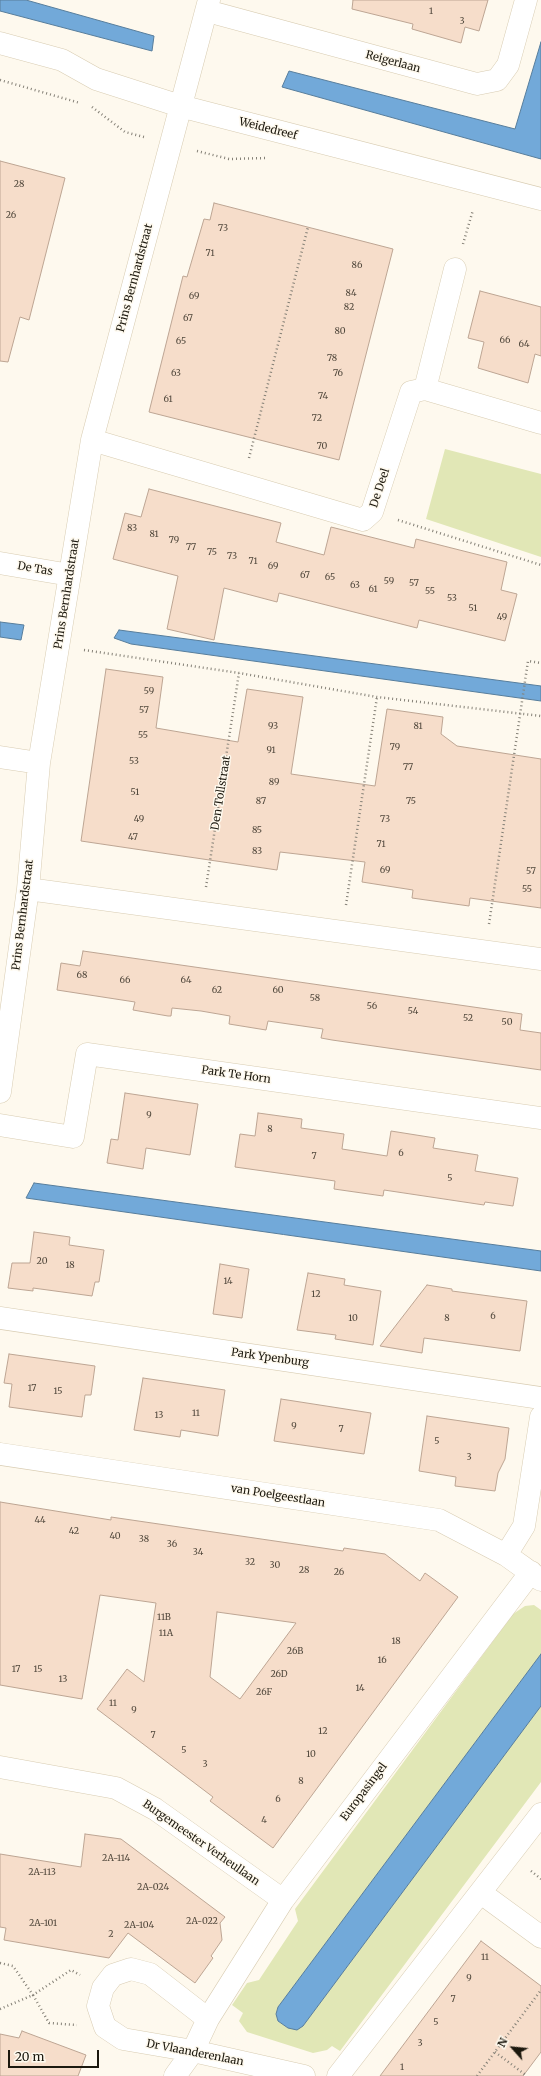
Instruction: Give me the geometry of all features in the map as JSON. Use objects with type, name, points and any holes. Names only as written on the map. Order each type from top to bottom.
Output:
[{"type":"street","name":"Reigerlaan","points":[[180,106],[208,5],[477,84],[497,80],[508,65],[526,0]]},
{"type":"street","name":"Weidedreef","points":[[0,44],[62,60],[96,79],[180,106],[541,199]]},
{"type":"street","name":"Prins Bernhardstraat","points":[[0,1092],[6,998],[28,889],[39,763],[92,440],[180,106]]},
{"type":"street","points":[[455,269],[425,389],[541,423]]},
{"type":"street","name":"De Deel","points":[[92,440],[242,483],[363,520],[372,512],[411,392],[425,389]]},
{"type":"street","name":"De Tas","points":[[0,563],[70,575]]},
{"type":"street","points":[[0,757],[39,763]]},
{"type":"street","points":[[28,889],[202,914],[343,931],[541,959]]},
{"type":"street","name":"Park Te Horn","points":[[0,1125],[74,1137],[87,1054],[541,1118]]},
{"type":"street","name":"Park Ypenburg","points":[[0,1318],[541,1398]]},
{"type":"street","points":[[506,1555],[524,1526],[541,1417]]},
{"type":"street","name":"van Poelgeestlaan","points":[[0,1454],[439,1520],[506,1555],[536,1576]]},
{"type":"street","name":"Europasingel","points":[[175,2076],[193,2051],[208,2019],[283,1900],[536,1576]]},
{"type":"street","name":"Burgemeester Verheullaan","points":[[0,1767],[116,1788],[155,1809],[283,1900]]},
{"type":"street","points":[[338,2076],[482,1893],[541,1814]]},
{"type":"street","points":[[482,1893],[541,1937]]},
{"type":"street","points":[[105,2027],[98,2006],[103,1988],[113,1975],[131,1969],[150,1974],[208,2019]]},
{"type":"street","name":"Dr Vlaanderenlaan","points":[[105,2027],[123,2038],[193,2051],[304,2076]]},
{"type":"path","points":[[455,269],[474,206]]},
{"type":"path","points":[[242,483],[308,227]]},
{"type":"path","points":[[372,512],[541,565]]},
{"type":"path","points":[[58,646],[239,672],[378,697],[522,712],[541,716]]},
{"type":"path","points":[[484,950],[522,712],[528,661],[541,662]]},
{"type":"path","name":"Den Tollstraat","points":[[202,914],[239,672]]},
{"type":"path","points":[[343,931],[378,697]]},
{"type":"path","points":[[0,1963],[13,1966],[49,2023],[105,2027]]},
{"type":"path","points":[[0,2009],[32,1995],[71,1970],[103,1988]]},
{"type":"path","points":[[477,2076],[541,1990]]},
{"type":"path","points":[[495,2052],[527,2076]]},
{"type":"green space","points":[[445,449],[541,474],[541,557],[426,519]]},
{"type":"green space","points":[[534,1605],[541,1610],[541,1654],[278,2007],[276,2014],[278,2021],[288,2028],[303,2026],[541,1706],[541,1782],[340,2051],[332,2046],[327,2050],[313,2053],[247,2032],[239,2021],[243,2013],[232,2005],[247,1983],[259,1980],[298,1921],[295,1909],[513,1614],[525,1606]]},
{"type":"water","points":[[0,0],[26,0],[154,36],[152,51],[0,11]]},
{"type":"water","points":[[541,42],[541,159],[282,87],[289,71],[515,129]]},
{"type":"water","points":[[0,622],[24,625],[21,640],[0,637]]},
{"type":"water","points":[[119,630],[541,686],[541,701],[131,644],[114,638]]},
{"type":"water","points":[[34,1183],[541,1251],[541,1271],[26,1198]]},
{"type":"water","points":[[541,1654],[541,1706],[303,2026],[297,2030],[288,2028],[278,2021],[276,2014],[278,2007]]},
{"type":"building","points":[[353,0],[488,0],[479,31],[465,27],[461,43],[412,29],[413,24],[352,9]]},
{"type":"building","points":[[0,161],[65,178],[29,320],[20,317],[8,362],[0,361]]},
{"type":"building","points":[[214,203],[393,249],[339,460],[149,412],[183,276],[187,277],[204,219],[210,220]]},
{"type":"building","points":[[480,291],[541,307],[541,356],[535,354],[528,383],[478,368],[484,342],[468,338]]},
{"type":"building","points":[[149,489],[281,523],[276,542],[324,555],[331,527],[414,548],[416,539],[507,562],[501,590],[517,594],[505,641],[419,620],[417,628],[279,593],[277,602],[224,588],[214,640],[167,629],[178,576],[113,559],[125,513],[141,517]]},
{"type":"building","points":[[106,669],[163,677],[156,728],[238,742],[247,689],[303,697],[291,774],[375,786],[387,709],[443,717],[441,734],[457,746],[541,759],[541,908],[470,898],[469,906],[412,898],[413,890],[362,882],[365,862],[280,852],[277,870],[81,841]]},
{"type":"building","points":[[83,951],[522,1014],[520,1030],[541,1033],[541,1070],[321,1038],[323,1029],[268,1021],[266,1030],[229,1024],[230,1016],[201,1011],[172,1008],[171,1016],[168,1016],[133,1010],[135,1002],[57,990],[61,963],[80,966]]},
{"type":"building","points":[[125,1093],[198,1104],[190,1155],[146,1148],[143,1169],[107,1163],[111,1139],[118,1140]]},
{"type":"building","points":[[258,1113],[302,1119],[301,1128],[344,1134],[342,1149],[387,1156],[391,1131],[435,1138],[433,1148],[478,1155],[475,1171],[518,1178],[513,1206],[485,1202],[484,1205],[384,1190],[383,1196],[334,1189],[335,1181],[235,1167],[240,1134],[255,1136]]},
{"type":"building","points":[[34,1232],[70,1237],[69,1245],[104,1250],[99,1282],[95,1282],[92,1296],[33,1288],[33,1291],[8,1288],[12,1263],[30,1263]]},
{"type":"building","points":[[220,1264],[249,1269],[242,1318],[213,1314]]},
{"type":"building","points":[[308,1273],[345,1279],[344,1285],[381,1291],[373,1345],[335,1339],[336,1335],[297,1330]]},
{"type":"building","points":[[427,1285],[452,1289],[452,1291],[527,1301],[520,1351],[424,1338],[422,1353],[380,1346]]},
{"type":"building","points":[[9,1354],[95,1366],[91,1395],[85,1395],[82,1417],[9,1407],[12,1384],[4,1383]]},
{"type":"building","points":[[143,1378],[225,1390],[218,1436],[181,1430],[180,1437],[134,1430]]},
{"type":"building","points":[[281,1399],[371,1413],[364,1454],[274,1441]]},
{"type":"building","points":[[427,1416],[509,1428],[505,1459],[498,1473],[495,1491],[455,1486],[456,1477],[419,1471]]},
{"type":"building","points":[[0,1502],[111,1520],[111,1517],[343,1551],[344,1548],[385,1554],[420,1581],[425,1573],[458,1597],[273,1848],[210,1801],[213,1797],[97,1709],[127,1669],[144,1682],[156,1603],[100,1595],[82,1699],[0,1685]],"holes":[[[217,1612],[296,1623],[240,1699],[210,1677]]]},
{"type":"building","points":[[85,1834],[121,1839],[225,1917],[220,1923],[222,1940],[211,1956],[213,1958],[195,1983],[128,1933],[109,1958],[4,1940],[6,1928],[0,1927],[0,1854],[81,1867]]},
{"type":"building","points":[[481,1941],[541,1986],[541,2052],[523,2076],[380,2076]]},
{"type":"building","points":[[22,2031],[86,2055],[78,2076],[0,2076],[0,2034],[19,2038]]}]
